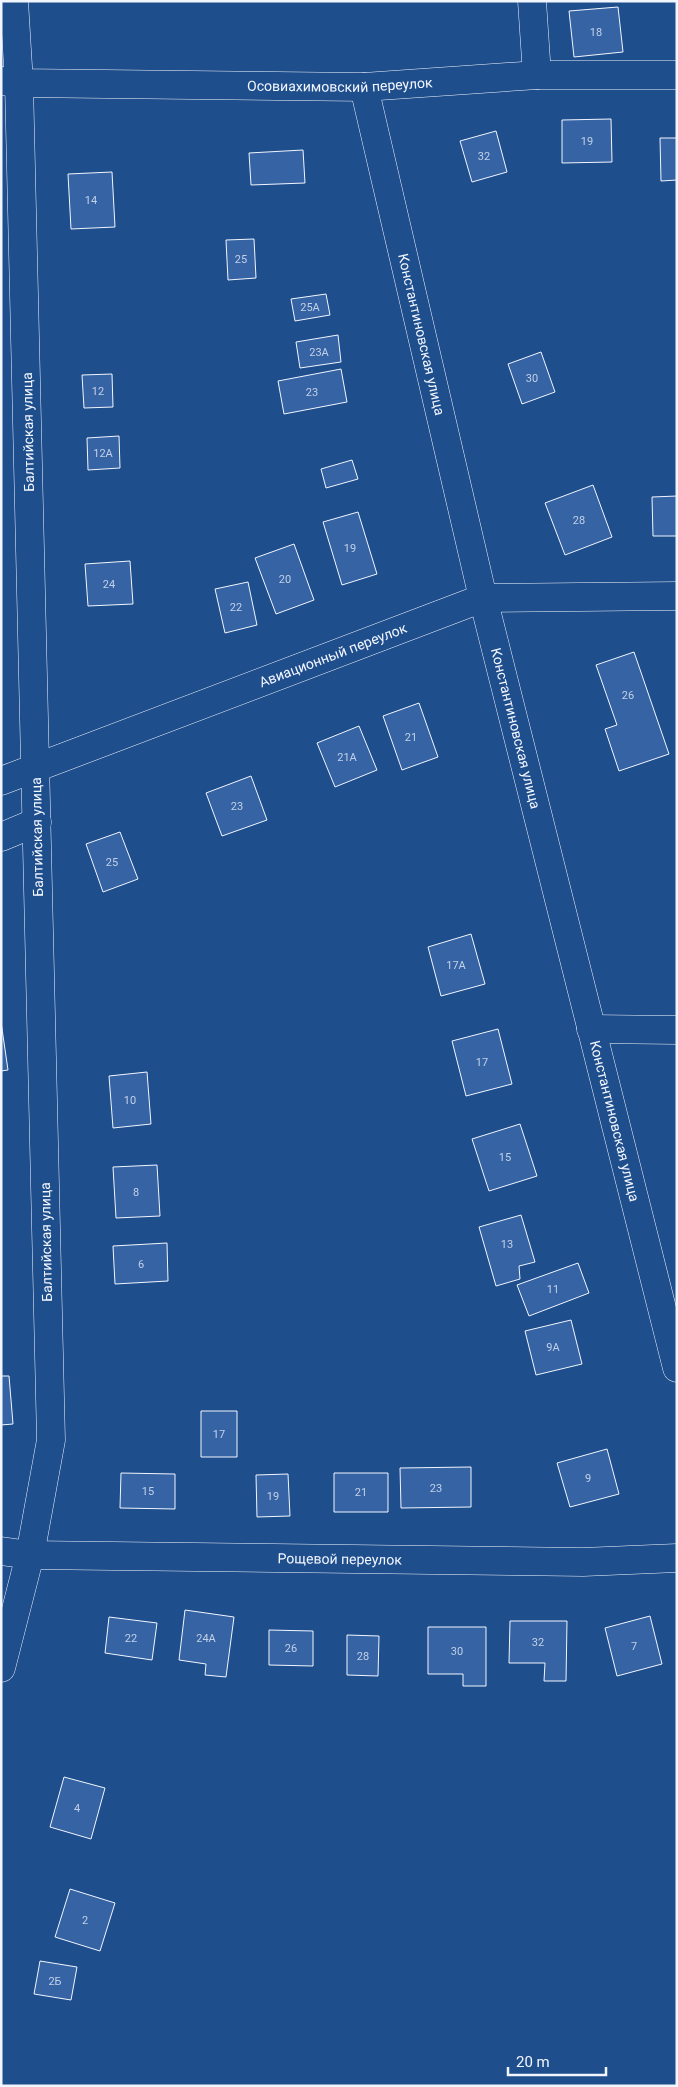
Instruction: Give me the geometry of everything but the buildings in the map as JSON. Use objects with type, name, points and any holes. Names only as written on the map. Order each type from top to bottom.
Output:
[{"type":"street","name":"Балтийская улица","points":[[1,1668],[30,1555],[51,1440],[36,767],[10,82],[14,1]]},
{"type":"street","points":[[532,1],[537,75]]},
{"type":"street","name":"Осовиахимовский переулок","points":[[10,82],[364,87],[537,75],[677,75]]},
{"type":"street","name":"Константиновская улица","points":[[364,87],[483,598],[677,1368]]},
{"type":"street","name":"Авиационный переулок","points":[[1,781],[483,598],[677,596]]},
{"type":"street","points":[[1,837],[37,822]]},
{"type":"street","points":[[591,1028],[677,1030]]},
{"type":"street","name":"Рощевой переулок","points":[[1,1551],[30,1555],[584,1562],[677,1558]]}]
